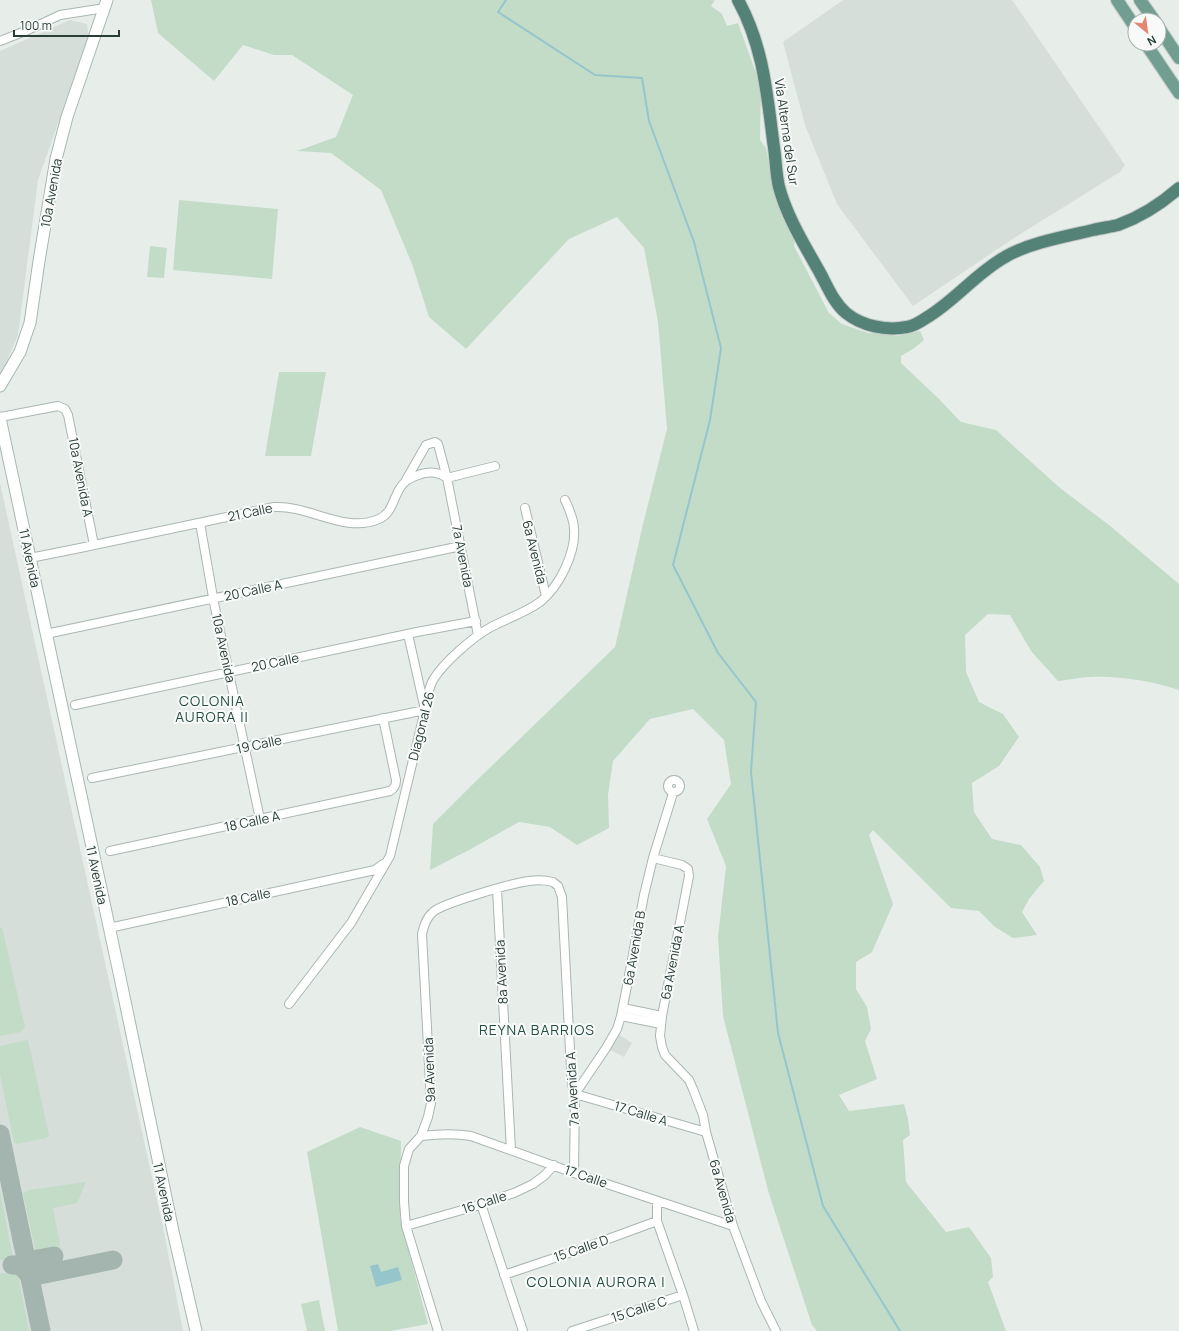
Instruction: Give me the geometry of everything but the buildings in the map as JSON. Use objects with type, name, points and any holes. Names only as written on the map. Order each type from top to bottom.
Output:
[{"type":"highway","name":"Vía Alterna del Sur","points":[[738,0],[753,32],[760,54],[779,187],[787,210],[804,245],[834,298],[847,313],[864,324],[889,329],[908,327],[918,323],[938,311],[991,266],[1015,251],[1032,245],[1117,225],[1157,205],[1179,188]]},
{"type":"main road","points":[[1117,0],[1127,15]]},
{"type":"main road","points":[[1140,0],[1148,12]]},
{"type":"main road","name":"10a Avenida","points":[[0,386],[20,352],[30,323],[56,160],[67,117],[106,4]]},
{"type":"main road","points":[[1167,40],[1179,58]]},
{"type":"main road","points":[[1151,52],[1179,93]]},
{"type":"main road","name":"11 Avenida","points":[[0,417],[121,982],[172,1231],[196,1331]]},
{"type":"street","points":[[0,42],[60,15],[106,4]]},
{"type":"street","name":"10a Avenida A","points":[[0,417],[58,406],[65,409],[68,415],[94,545]]},
{"type":"street","name":"7a Avenida","points":[[405,481],[423,448],[428,444],[435,442],[438,444],[447,478],[478,634]]},
{"type":"street","points":[[405,481],[415,476],[433,472],[442,474],[447,478],[495,466]]},
{"type":"street","name":"21 Calle","points":[[30,558],[282,506],[299,509],[349,523],[369,522],[385,516],[390,510],[399,489],[405,481]]},
{"type":"street","name":"Diagonal 26","points":[[289,1004],[351,923],[390,856],[428,692],[433,681],[439,672],[470,640],[491,627],[524,612],[546,596],[568,562],[572,550],[574,529],[571,514],[565,500]]},
{"type":"street","name":"6a Avenida","points":[[525,508],[546,596]]},
{"type":"street","name":"10a Avenida","points":[[200,523],[214,599],[260,819]]},
{"type":"street","name":"20 Calle A","points":[[46,634],[461,546]]},
{"type":"street","name":"20 Calle","points":[[75,705],[408,634],[476,621]]},
{"type":"street","points":[[408,634],[425,710]]},
{"type":"street","name":"19 Calle","points":[[92,778],[425,710]]},
{"type":"street","name":"18 Calle A","points":[[110,851],[384,792],[394,788],[396,784],[395,774],[383,718]]},
{"type":"street","name":"6a Avenida B","points":[[575,1094],[617,1029],[622,1012],[644,895],[653,858],[673,793]]},
{"type":"street","name":"6a Avenida A","points":[[653,858],[682,865],[688,869],[689,876],[661,1020],[660,1036],[665,1055]]},
{"type":"street","name":"18 Calle","points":[[109,928],[375,870],[386,862]]},
{"type":"street","name":"7a Avenida A","points":[[496,889],[529,881],[546,881],[553,882],[558,886],[562,897],[571,1069],[572,1084],[575,1094],[574,1172]]},
{"type":"street","name":"9a Avenida","points":[[438,1331],[406,1226],[404,1202],[404,1166],[409,1149],[423,1133],[431,1103],[422,934],[427,919],[438,908],[496,889]]},
{"type":"street","name":"8a Avenida","points":[[496,889],[511,1150]]},
{"type":"street","points":[[622,1012],[661,1020]]},
{"type":"street","name":"6a Avenida","points":[[665,1055],[689,1080],[703,1115],[706,1132],[733,1226],[761,1301],[776,1331]]},
{"type":"street","name":"17 Calle A","points":[[575,1094],[706,1132]]},
{"type":"street","name":"17 Calle","points":[[423,1133],[459,1134],[471,1136],[656,1201],[733,1226]]},
{"type":"street","name":"16 Calle","points":[[406,1226],[481,1204],[514,1192],[533,1184],[545,1175],[554,1165]]},
{"type":"street","points":[[656,1201],[657,1221],[694,1331]]},
{"type":"street","points":[[481,1204],[523,1331]]},
{"type":"street","name":"15 Calle D","points":[[504,1275],[657,1221]]},
{"type":"street","name":"15 Calle C","points":[[572,1331],[683,1295]]},
{"type":"shaded area","points":[[843,0],[1012,0],[1125,165],[1120,172],[1014,238],[913,306],[837,204],[805,125],[783,42]]},
{"type":"shaded area","points":[[70,20],[87,24],[89,36],[38,180],[18,335],[0,377],[0,51]]},
{"type":"shaded area","points":[[0,483],[164,1232],[183,1331],[0,1331]]},
{"type":"shaded area","points":[[618,1034],[632,1043],[624,1057],[608,1049]]},
{"type":"green space","points":[[151,0],[715,0],[711,6],[722,14],[727,26],[738,23],[761,87],[760,140],[766,148],[775,195],[795,241],[794,246],[829,313],[842,324],[868,333],[898,336],[920,331],[924,340],[901,356],[901,363],[961,422],[996,430],[1060,488],[1109,525],[1179,584],[1179,690],[1157,684],[1113,677],[1087,677],[1058,681],[1031,651],[1010,615],[988,614],[965,635],[966,672],[979,702],[1003,714],[1019,737],[999,766],[972,783],[974,812],[992,839],[1021,845],[1040,867],[1044,881],[1029,899],[1022,912],[1037,935],[1013,938],[995,927],[979,911],[951,908],[873,830],[869,835],[893,904],[872,952],[856,962],[856,989],[867,1007],[871,1029],[865,1041],[877,1079],[839,1095],[849,1111],[904,1104],[910,1135],[903,1140],[906,1182],[946,1232],[969,1227],[991,1258],[993,1277],[988,1282],[1006,1331],[817,1331],[812,1325],[769,1194],[723,1016],[718,937],[726,866],[707,819],[731,784],[724,740],[693,709],[650,719],[613,761],[608,795],[609,828],[577,845],[550,827],[519,822],[430,870],[433,824],[615,647],[643,524],[667,429],[658,322],[644,248],[617,217],[569,239],[466,349],[429,317],[412,264],[381,190],[331,153],[297,151],[336,137],[353,95],[292,55],[274,55],[243,45],[214,81],[158,33]]},
{"type":"green space","points":[[179,200],[278,209],[272,279],[173,270]]},
{"type":"green space","points":[[150,246],[167,248],[164,278],[147,277]]},
{"type":"green space","points":[[279,372],[326,372],[311,456],[265,456]]},
{"type":"green space","points":[[2,927],[25,1027],[21,1032],[0,1036],[0,928]]},
{"type":"green space","points":[[28,1040],[49,1135],[46,1138],[17,1144],[14,1142],[0,1075],[0,1046]]},
{"type":"green space","points":[[360,1127],[401,1141],[400,1218],[428,1324],[390,1331],[338,1331],[307,1152]]},
{"type":"green space","points":[[86,1182],[77,1203],[53,1208],[61,1249],[36,1254],[23,1193],[29,1190]]},
{"type":"green space","points":[[0,1191],[13,1258],[0,1260]]},
{"type":"green space","points":[[12,1271],[18,1276],[29,1331],[0,1331],[0,1274]]},
{"type":"green space","points":[[319,1300],[325,1331],[307,1331],[301,1304]]},
{"type":"water","points":[[378,1264],[381,1272],[398,1267],[402,1280],[376,1287],[370,1266]]},
{"type":"waterway","points":[[506,0],[498,12],[595,75],[642,78],[649,121],[694,242],[721,348],[710,420],[673,565],[718,653],[756,702],[751,772],[778,1033],[823,1206],[900,1331]]},
{"type":"taxiway","points":[[0,1134],[41,1331]]},
{"type":"taxiway","points":[[27,1261],[54,1256]]},
{"type":"taxiway","points":[[12,1265],[18,1265],[25,1270],[30,1277],[113,1260]]},
{"type":"district","name":"COLONIA AURORA II","points":[[212,710]]},
{"type":"district","name":"REYNA BARRIOS","points":[[537,1030]]},
{"type":"district","name":"COLONIA AURORA I","points":[[596,1282]]}]
